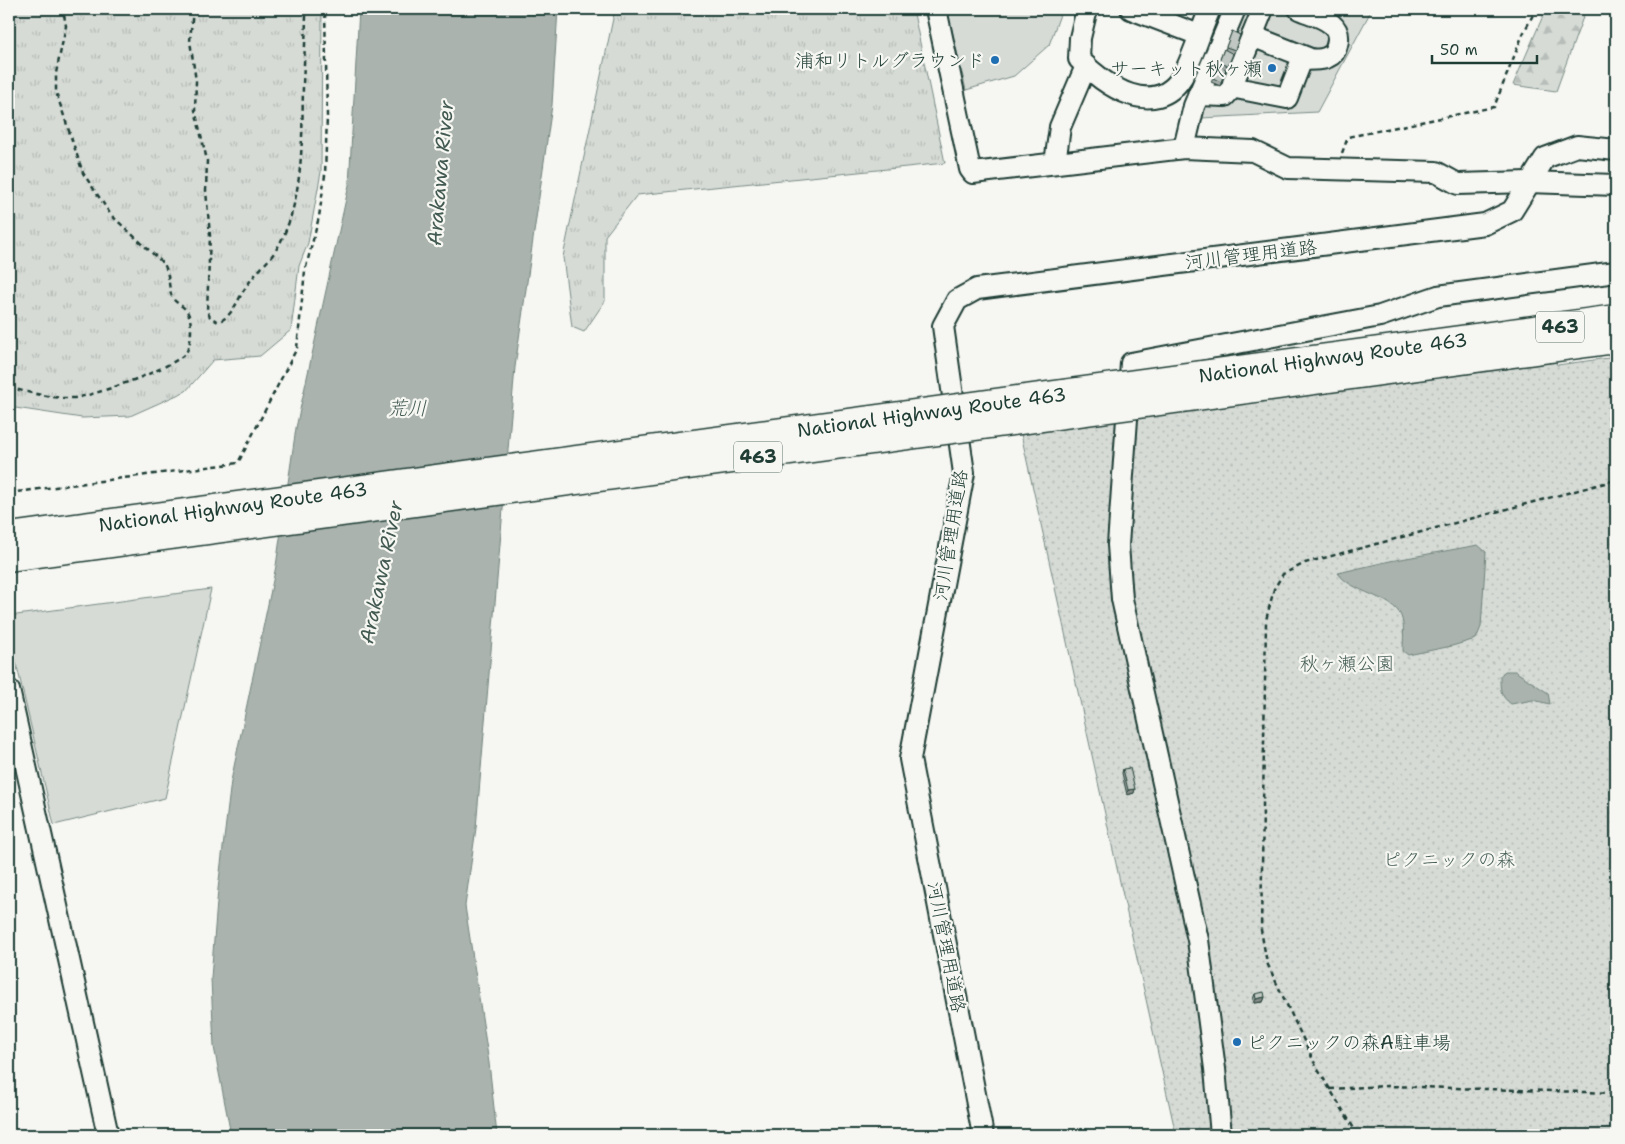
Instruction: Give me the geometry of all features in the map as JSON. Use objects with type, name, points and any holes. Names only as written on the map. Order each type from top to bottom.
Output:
[{"type":"highway","name":"National Highway Route 463","points":[[9,557],[1505,344],[1616,319]]},
{"type":"highway","name":"National Highway Route 463","points":[[9,538],[1505,344],[1616,339]]},
{"type":"street","points":[[936,9],[970,169],[973,173],[1184,148],[1253,151],[1288,168],[1436,172],[1458,184],[1528,182],[1616,185]]},
{"type":"street","points":[[1087,9],[1080,38],[1079,59],[1108,84],[1137,97],[1156,98],[1169,91],[1182,77],[1210,9]]},
{"type":"street","points":[[1131,9],[1199,35]]},
{"type":"street","points":[[1184,148],[1198,95],[1235,9]]},
{"type":"street","points":[[1263,9],[1233,83],[1236,88],[1287,98],[1301,62],[1308,58]]},
{"type":"street","points":[[1252,36],[1308,58],[1320,60],[1329,57],[1335,51],[1339,40],[1337,30],[1331,22],[1298,9]]},
{"type":"street","points":[[1055,163],[1060,127],[1086,66]]},
{"type":"street","points":[[1198,95],[1225,96],[1235,86]]},
{"type":"street","name":"河川管理用道路","points":[[983,1135],[910,759],[964,473],[943,326],[957,300],[977,289],[1485,224],[1512,211],[1528,182],[1545,158],[1578,146],[1616,150]]},
{"type":"street","points":[[1221,1135],[1215,1069],[1198,940],[1122,599],[1118,545],[1131,363],[1380,316],[1438,296],[1616,272]]},
{"type":"street","points":[[9,690],[108,1135]]},
{"type":"path","points":[[9,388],[64,398],[102,392],[172,364],[183,356],[190,342],[189,317],[187,311],[174,300],[168,270],[164,264],[111,215],[82,173],[56,92],[56,73],[66,26],[62,9]]},
{"type":"path","points":[[193,9],[190,41],[196,81],[195,110],[208,160],[206,191],[210,234],[207,311],[218,322],[224,320],[249,282],[271,260],[288,224],[294,200],[301,142],[306,9]]},
{"type":"path","points":[[9,493],[238,463],[297,348],[305,271],[319,217],[325,175],[327,116],[325,9]]},
{"type":"path","points":[[1335,170],[1348,137],[1494,107],[1523,34],[1536,9]]},
{"type":"path","points":[[1358,1135],[1317,1068],[1267,964],[1261,930],[1266,620],[1274,589],[1283,574],[1305,563],[1616,480]]},
{"type":"path","points":[[1330,1089],[1387,1086],[1616,1093]]},
{"type":"green space","points":[[9,9],[322,9],[321,172],[308,243],[299,266],[291,330],[260,356],[213,360],[186,391],[130,416],[82,418],[9,407]]},
{"type":"green space","points":[[615,9],[913,9],[945,163],[637,195],[605,236],[605,301],[584,332],[572,327],[563,257]]},
{"type":"green space","name":"浦和リトルグラウンド","points":[[947,9],[1062,9],[1049,45],[1014,76],[966,90]]},
{"type":"green space","name":"サーキット秋ヶ瀬","points":[[1227,9],[1372,9],[1317,112],[1182,119]]},
{"type":"green space","points":[[1546,9],[1586,9],[1556,91],[1513,85]]},
{"type":"green space","name":"秋ヶ瀬公園","points":[[1616,357],[1616,1135],[1176,1135],[1021,434],[1556,362],[1557,365]]},
{"type":"green space","points":[[211,589],[165,798],[54,825],[9,632],[9,616]]},
{"type":"water","points":[[359,9],[558,9],[552,105],[515,367],[476,828],[465,906],[489,1063],[497,1135],[231,1135],[214,1047],[211,978],[218,889],[231,781],[276,566],[296,428],[349,185]]},
{"type":"water","points":[[1478,545],[1486,552],[1481,627],[1476,639],[1408,655],[1403,651],[1403,624],[1397,609],[1352,585],[1338,573],[1390,561]]},
{"type":"water","points":[[1505,671],[1515,671],[1548,693],[1550,704],[1533,700],[1511,704],[1503,695],[1501,688],[1500,676]]},
{"type":"building","points":[[1232,31],[1240,35],[1235,50],[1226,47]]},
{"type":"building","points":[[1224,49],[1233,54],[1228,66],[1219,62]]},
{"type":"building","points":[[1218,65],[1226,69],[1221,82],[1213,78]]},
{"type":"building","points":[[1130,768],[1135,789],[1128,790],[1123,769]]},
{"type":"building","points":[[1264,992],[1265,997],[1256,999],[1255,994]]},
{"type":"place","name":"浦和リトルグラウンド","points":[[995,60]]},
{"type":"place","name":"サーキット秋ヶ瀬","points":[[1272,68]]},
{"type":"place","name":"ピクニックの森A駐車場","points":[[1237,1042]]},
{"type":"water label","name":"Arakawa River","points":[[440,173]]},
{"type":"water label","name":"荒川","points":[[407,408]]},
{"type":"water label","name":"Arakawa River","points":[[381,572]]},
{"type":"park label","name":"ピクニックの森","points":[[1449,859]]}]
